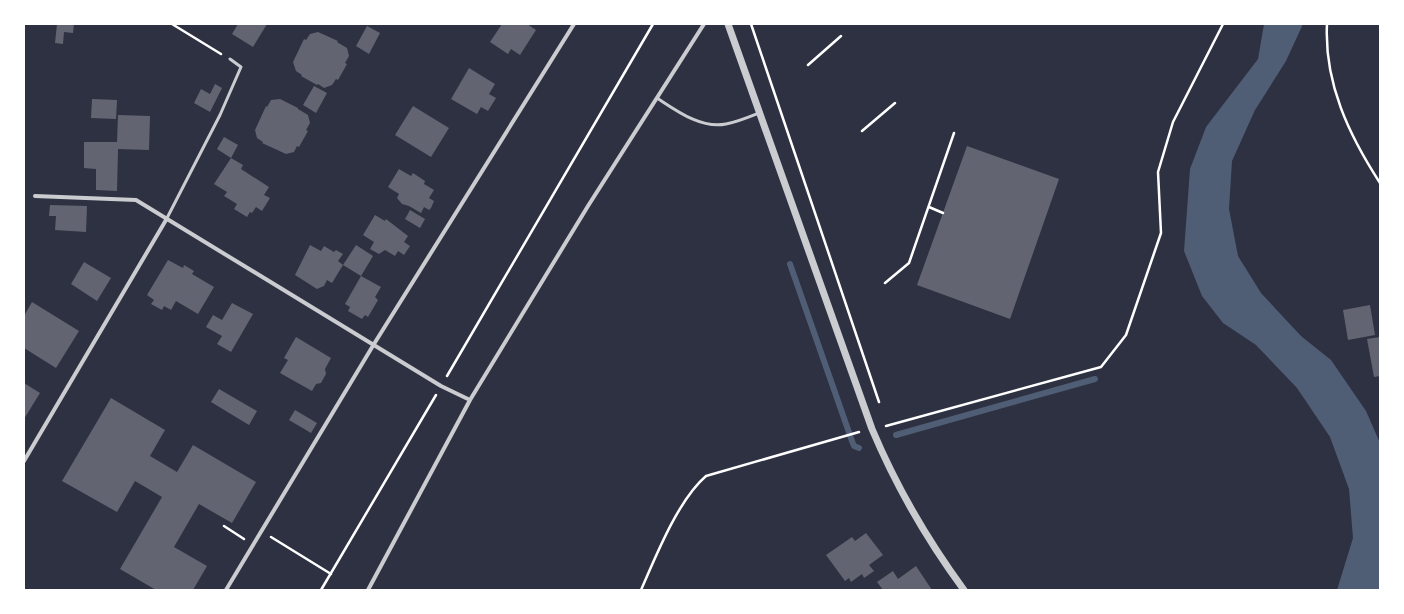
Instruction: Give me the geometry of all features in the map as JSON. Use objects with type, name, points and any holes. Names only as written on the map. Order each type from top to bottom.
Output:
[{"type":"street","points":[[226,590],[374,344],[574,24]]},
{"type":"street","points":[[368,590],[470,400],[588,206],[704,24]]},
{"type":"street","points":[[728,24],[881,451],[918,519],[964,590]]},
{"type":"street","points":[[35,196],[136,200],[166,220],[374,344],[441,386],[470,400]]},
{"type":"street","points":[[24,461],[166,220]]},
{"type":"lane","points":[[166,220],[220,115],[241,67],[230,59]]},
{"type":"lane","points":[[658,98],[682,115],[704,123],[725,124],[760,113]]},
{"type":"path","points":[[172,24],[230,59]]},
{"type":"path","points":[[321,590],[653,24]]},
{"type":"path","points":[[751,24],[879,403]]},
{"type":"path","points":[[887,426],[1101,367],[1126,335],[1161,233],[1158,172],[1173,122],[1223,24]]},
{"type":"path","points":[[1327,24],[1328,56],[1334,90],[1355,142],[1380,183]]},
{"type":"path","points":[[808,65],[841,36]]},
{"type":"path","points":[[862,131],[895,103]]},
{"type":"path","points":[[885,283],[909,263],[954,133]]},
{"type":"path","points":[[929,207],[943,212]]},
{"type":"path","points":[[884,418],[889,432]]},
{"type":"path","points":[[641,590],[654,559],[688,495],[706,476],[853,434]]},
{"type":"path","points":[[224,526],[253,544]]},
{"type":"path","points":[[261,531],[331,574]]},
{"type":"water","points":[[1264,24],[1303,24],[1286,61],[1255,110],[1232,161],[1229,209],[1238,256],[1261,293],[1301,336],[1331,360],[1366,411],[1380,443],[1380,590],[1337,590],[1353,538],[1349,489],[1330,437],[1297,388],[1256,345],[1223,323],[1202,296],[1184,251],[1190,169],[1206,127],[1258,59]]},
{"type":"building","points":[[57,24],[74,24],[73,33],[64,32],[63,44],[55,43]]},
{"type":"building","points":[[238,24],[267,24],[253,47],[232,34]]},
{"type":"building","points":[[502,24],[527,24],[536,30],[520,55],[511,49],[508,54],[490,42]]},
{"type":"building","points":[[367,26],[380,33],[369,54],[356,46]]},
{"type":"building","points":[[318,32],[338,41],[337,42],[347,48],[349,56],[345,63],[347,64],[338,80],[336,79],[332,85],[324,88],[301,76],[302,75],[296,71],[293,62],[304,39],[306,40],[310,34]]},
{"type":"building","points":[[469,68],[495,84],[489,94],[496,98],[488,111],[481,107],[477,114],[451,99]]},
{"type":"building","points":[[215,84],[222,88],[210,112],[194,103],[201,89],[210,94]]},
{"type":"building","points":[[314,86],[327,93],[316,113],[303,105]]},
{"type":"building","points":[[92,99],[117,100],[116,119],[91,118]]},
{"type":"building","points":[[280,99],[308,115],[310,123],[306,130],[308,131],[299,147],[297,146],[294,152],[286,154],[262,143],[263,142],[257,138],[255,130],[266,106],[267,107],[271,100]]},
{"type":"building","points":[[413,106],[449,128],[431,157],[395,135]]},
{"type":"building","points":[[118,115],[150,116],[149,150],[118,149],[117,191],[96,190],[96,169],[84,168],[84,142],[117,142]]},
{"type":"building","points":[[224,137],[238,145],[231,158],[217,149]]},
{"type":"building","points":[[967,146],[1059,179],[1010,319],[917,285]]},
{"type":"building","points":[[231,158],[243,165],[241,169],[269,187],[264,195],[270,198],[262,211],[256,207],[247,217],[234,209],[237,204],[224,196],[227,192],[214,184]]},
{"type":"building","points":[[399,169],[411,176],[413,173],[425,181],[424,184],[434,190],[429,198],[434,201],[429,210],[424,207],[421,213],[402,204],[397,198],[399,194],[388,187]]},
{"type":"building","points":[[50,205],[87,206],[86,232],[55,230],[56,216],[49,216]]},
{"type":"building","points":[[410,210],[425,219],[420,228],[405,219]]},
{"type":"building","points":[[375,215],[385,221],[386,219],[408,236],[404,242],[410,246],[404,255],[398,251],[395,256],[385,250],[379,254],[370,249],[374,242],[363,235]]},
{"type":"building","points":[[310,245],[321,251],[324,246],[334,252],[336,250],[343,254],[338,261],[343,265],[332,283],[327,280],[324,286],[317,289],[295,275]]},
{"type":"building","points":[[356,245],[373,256],[361,276],[343,265]]},
{"type":"building","points":[[168,260],[183,268],[184,265],[194,271],[192,274],[214,287],[198,314],[176,301],[171,310],[164,306],[162,310],[151,304],[154,300],[147,295]]},
{"type":"building","points":[[84,262],[111,278],[97,301],[71,284]]},
{"type":"building","points":[[361,276],[381,287],[375,297],[378,300],[368,317],[365,315],[362,319],[348,311],[350,307],[345,304]]},
{"type":"building","points":[[32,302],[79,331],[56,368],[24,348],[24,316]]},
{"type":"building","points":[[232,303],[253,314],[231,352],[217,344],[222,336],[206,327],[213,315],[222,320]]},
{"type":"building","points":[[1370,305],[1375,335],[1348,340],[1343,310]]},
{"type":"building","points":[[296,337],[331,358],[325,369],[326,374],[321,383],[316,384],[312,391],[280,373],[288,360],[284,358]]},
{"type":"building","points":[[1380,337],[1380,376],[1374,377],[1367,339]]},
{"type":"building","points":[[24,383],[40,393],[24,419]]},
{"type":"building","points":[[219,389],[257,411],[249,425],[211,402]]},
{"type":"building","points":[[111,398],[165,430],[150,456],[177,472],[193,445],[256,482],[232,523],[199,504],[174,547],[207,566],[193,590],[156,590],[120,569],[162,497],[135,481],[117,512],[62,481]]},
{"type":"building","points":[[295,410],[317,423],[311,433],[289,420]]},
{"type":"building","points":[[866,533],[883,555],[869,565],[874,571],[864,578],[862,574],[851,582],[849,578],[845,581],[826,555],[852,537],[855,541]]},
{"type":"building","points":[[916,566],[932,590],[883,590],[877,582],[893,571],[898,579]]},
{"type":"waterway","points":[[790,264],[852,441],[854,446],[859,448]]},
{"type":"waterway","points":[[896,435],[1095,379]]}]
